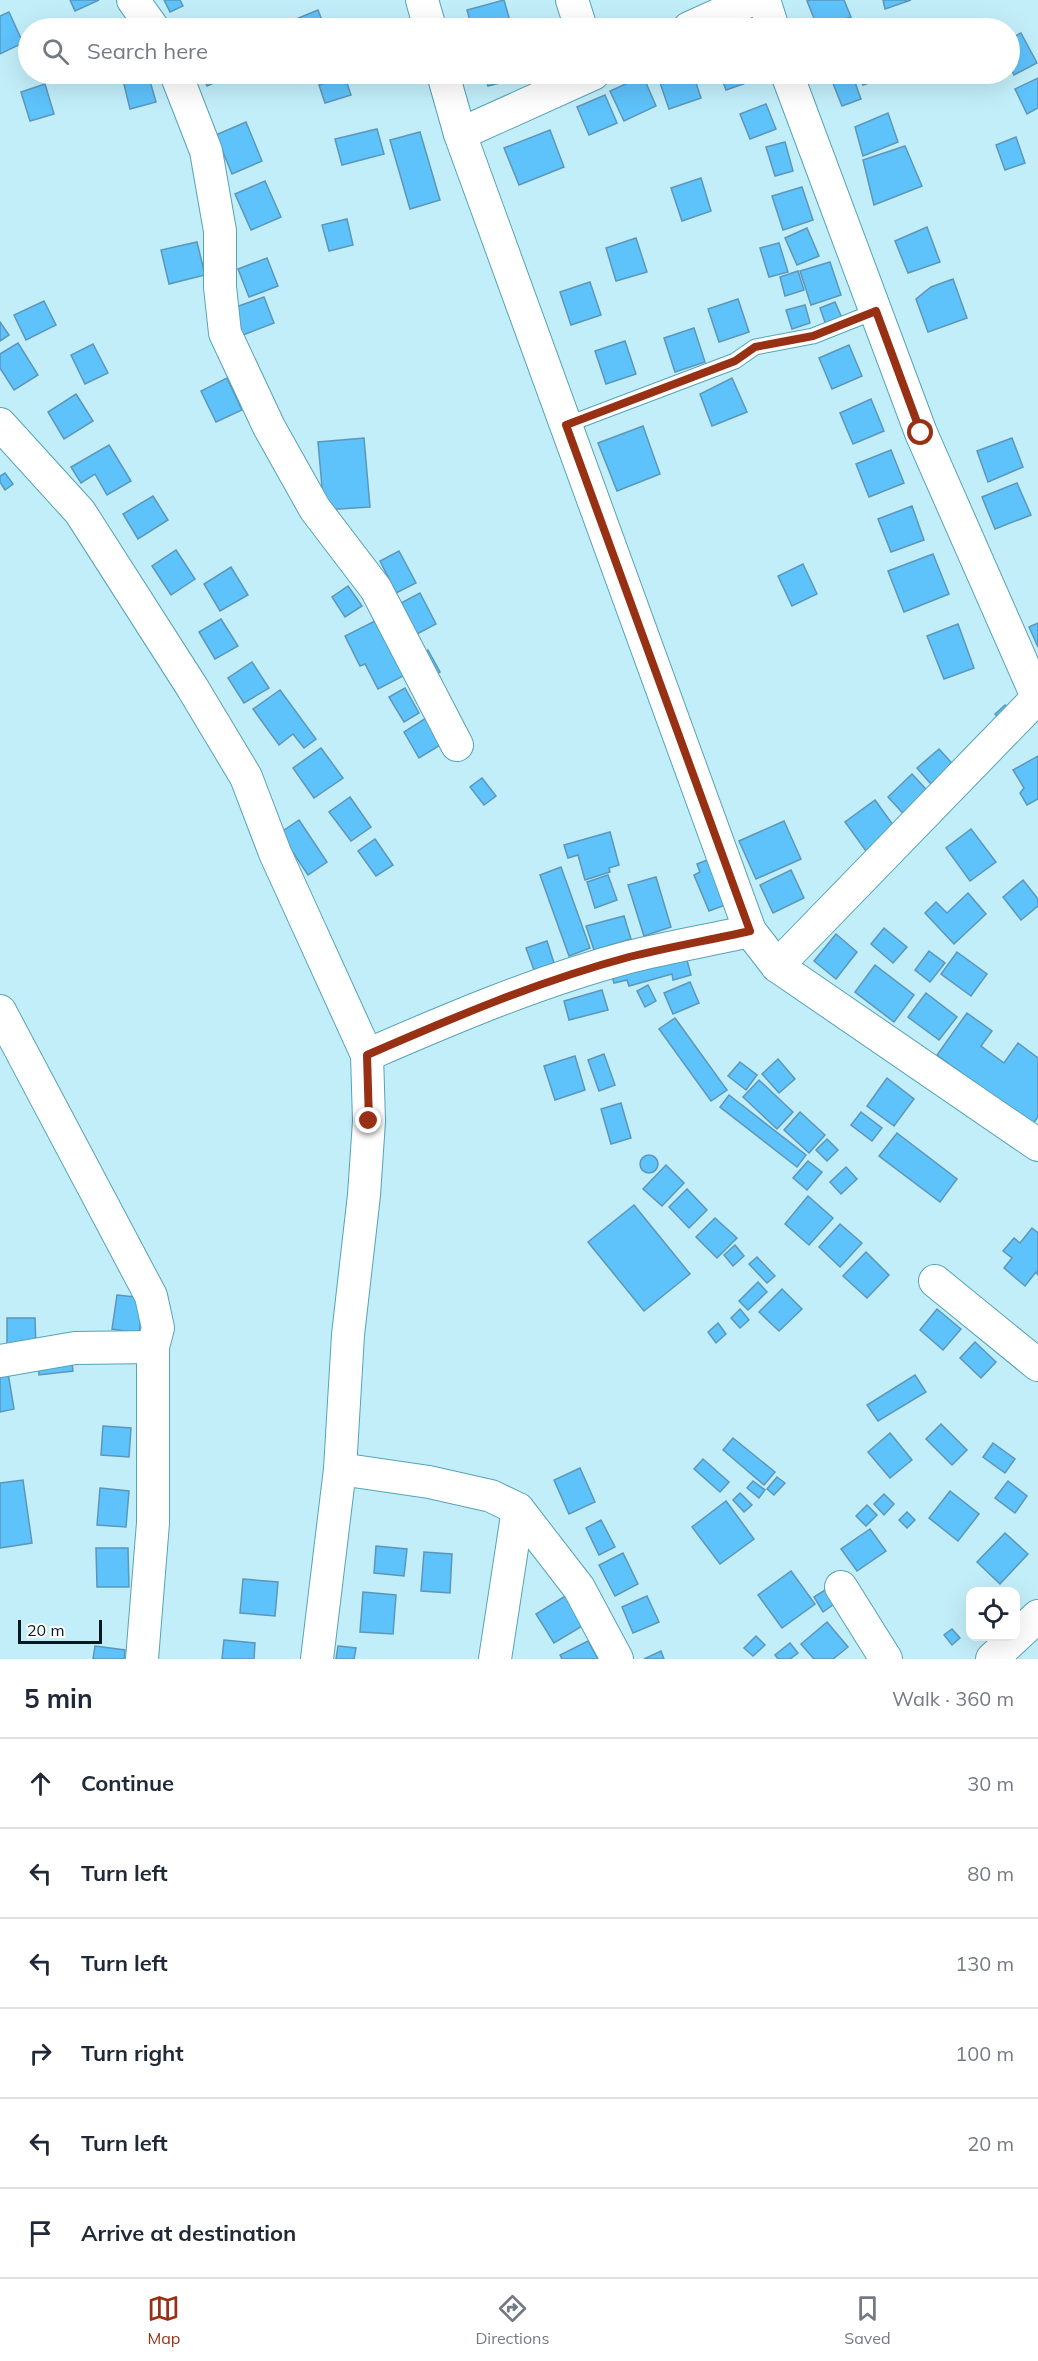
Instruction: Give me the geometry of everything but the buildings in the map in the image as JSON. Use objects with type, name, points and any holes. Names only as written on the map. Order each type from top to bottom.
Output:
[{"type":"street","points":[[133,0],[146,18]]},
{"type":"street","points":[[422,0],[427,18]]},
{"type":"street","points":[[572,0],[578,18]]},
{"type":"street","points":[[711,18],[751,0]]},
{"type":"street","points":[[764,0],[770,18]]},
{"type":"street","points":[[180,84],[206,151],[220,231],[220,287],[225,333],[269,428],[315,509],[376,589],[457,745]]},
{"type":"street","points":[[446,84],[460,134],[750,931],[777,966],[1038,1144]]},
{"type":"street","points":[[460,134],[571,84]]},
{"type":"street","points":[[777,966],[1038,698],[921,433],[791,84]]},
{"type":"street","points":[[0,424],[80,512],[192,687],[240,767],[275,853],[367,1055],[369,1121],[364,1195],[348,1335],[340,1469],[316,1659]]},
{"type":"street","points":[[367,1055],[446,1020],[514,994],[628,958],[750,931]]},
{"type":"street","points":[[0,1011],[151,1296],[158,1328],[153,1347],[153,1523],[142,1659]]},
{"type":"street","points":[[935,1281],[1038,1365]]},
{"type":"street","points":[[0,1360],[75,1348],[153,1347]]},
{"type":"street","points":[[340,1469],[429,1482],[490,1496],[518,1509],[579,1588],[617,1659]]},
{"type":"street","points":[[495,1659],[518,1509]]},
{"type":"street","points":[[841,1587],[886,1659]]},
{"type":"street","points":[[992,1659],[1033,1629]]},
{"type":"lane","points":[[566,425],[735,361],[755,347],[813,336],[876,311]]},
{"type":"route","points":[[369,1121],[367,1055],[446,1020],[514,994],[628,958],[750,931],[566,425],[735,361],[755,347],[813,336],[876,311],[921,433]]}]
